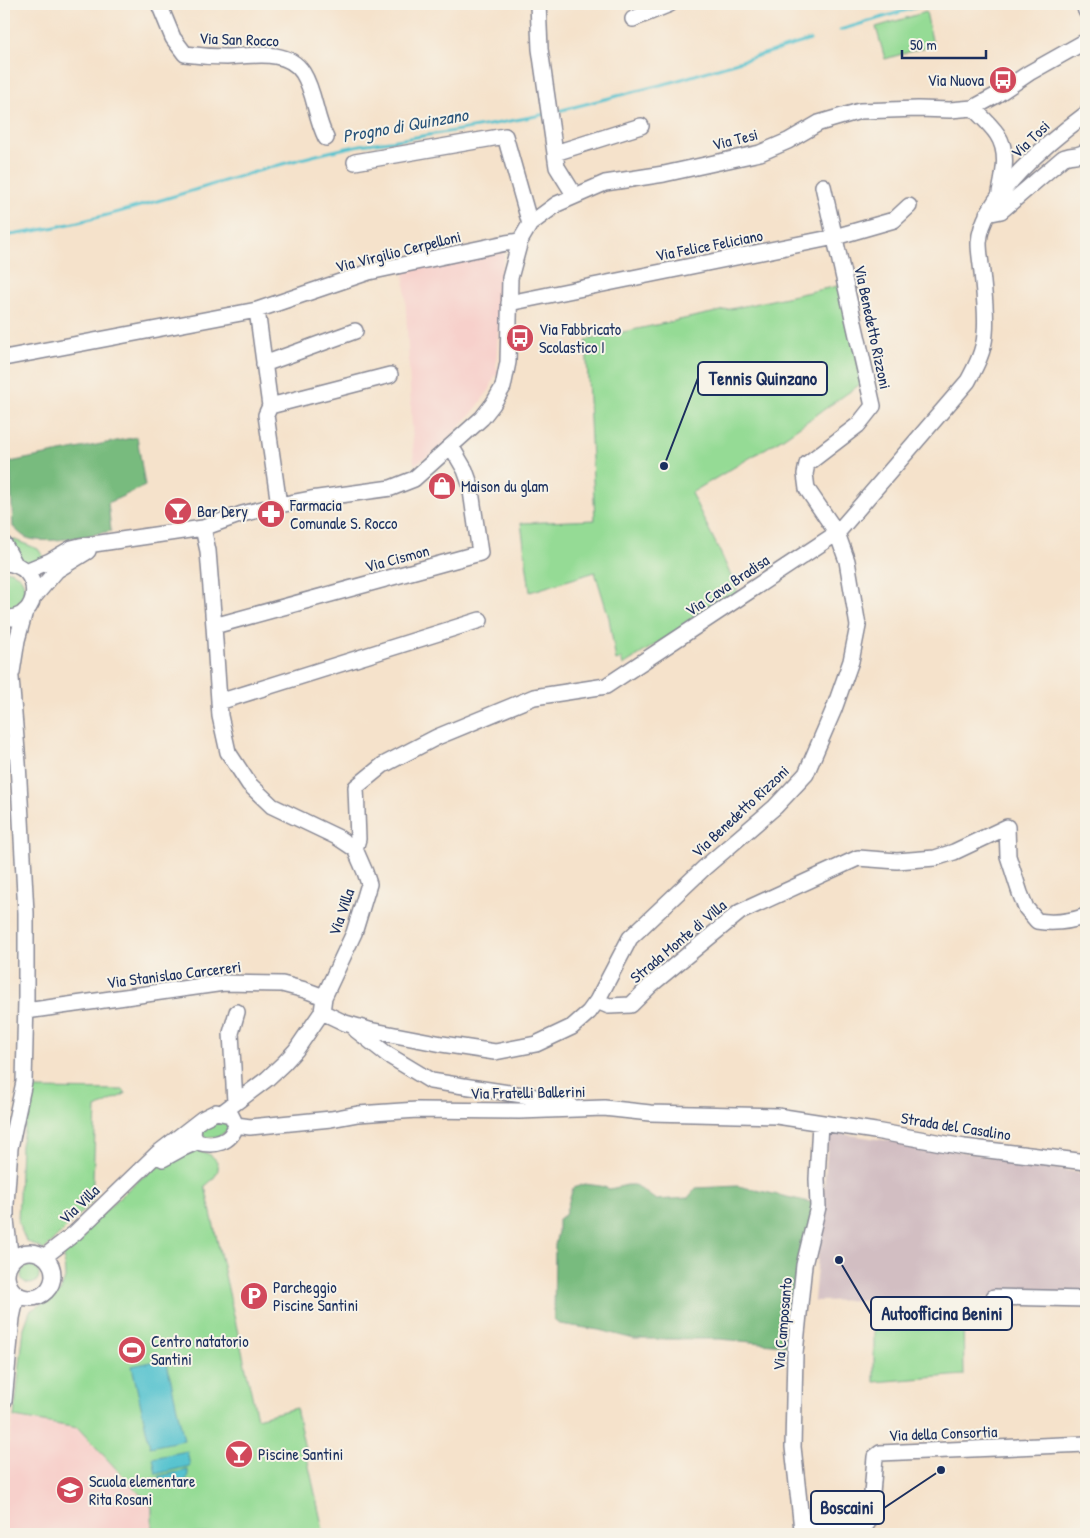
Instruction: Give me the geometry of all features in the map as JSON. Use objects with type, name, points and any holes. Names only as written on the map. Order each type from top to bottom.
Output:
[{"type":"street","name":"Via San Rocco","points":[[159,4],[173,38],[185,54],[215,57],[264,55],[282,57],[295,63],[303,72],[309,86],[317,116],[326,138]]},
{"type":"street","points":[[538,4],[540,49],[557,167],[575,196]]},
{"type":"street","points":[[633,20],[670,4]]},
{"type":"street","points":[[1084,4],[1086,11]]},
{"type":"street","points":[[973,108],[1029,73],[1086,42]]},
{"type":"street","name":"Via Tosi","points":[[973,108],[997,134],[1003,148],[1005,164],[1000,192]]},
{"type":"street","name":"Via Tesi","points":[[15,566],[50,561],[72,548],[203,528],[242,514],[279,505],[391,488],[414,479],[482,418],[503,388],[508,362],[511,272],[520,241],[530,224],[556,204],[605,183],[664,174],[760,152],[788,142],[819,123],[860,111],[973,108]]},
{"type":"street","name":"Via Tosi","points":[[987,214],[1000,192],[1057,136],[1086,114]]},
{"type":"street","points":[[555,153],[641,126]]},
{"type":"street","points":[[355,162],[505,136],[530,224]]},
{"type":"street","points":[[987,214],[1001,211],[1063,158],[1081,155],[1086,151]]},
{"type":"street","name":"Via Benedetto Rizzoni","points":[[597,1001],[630,938],[697,875],[775,807],[806,774],[817,752],[851,661],[858,626],[847,561],[837,533],[807,489],[805,474],[807,464],[858,425],[873,406],[823,186]]},
{"type":"street","name":"Via Felice Feliciano","points":[[509,303],[835,237],[894,220],[909,206]]},
{"type":"street","name":"Via Cava Bradisa","points":[[355,849],[358,839],[356,787],[382,765],[437,737],[534,698],[606,686],[837,533],[968,381],[978,361],[985,336],[979,242],[987,214]]},
{"type":"street","name":"Via Virgilio Cerpelloni","points":[[4,358],[257,310],[369,272],[520,241]]},
{"type":"street","points":[[257,310],[270,406],[266,415],[279,505]]},
{"type":"street","points":[[264,364],[355,331]]},
{"type":"street","points":[[270,406],[390,376]]},
{"type":"street","name":"Via Cismon","points":[[214,626],[480,553],[470,484],[465,470],[451,446]]},
{"type":"street","points":[[203,528],[208,551],[220,716],[228,752],[249,784],[272,806],[337,837],[355,849]]},
{"type":"street","points":[[4,618],[19,616],[57,570],[79,555],[105,543]]},
{"type":"street","points":[[4,544],[15,566],[34,585],[17,640],[11,678]]},
{"type":"street","points":[[219,702],[480,620]]},
{"type":"street","points":[[4,650],[11,678],[18,763],[26,913],[24,1082],[7,1148],[6,1212],[11,1262]]},
{"type":"street","name":"Strada Monte di Villa","points":[[597,1001],[609,1006],[631,1005],[652,984],[740,912],[858,858],[896,861],[935,858],[954,852],[1007,828],[1008,856],[1026,908],[1037,922],[1058,923],[1086,916]]},
{"type":"street","name":"Via Villa","points":[[47,1261],[61,1252],[66,1240],[158,1153],[208,1115],[229,1107],[267,1079],[296,1050],[323,1004],[354,933],[369,884],[355,849]]},
{"type":"street","name":"Via Stanislao Carcereri","points":[[26,1011],[224,984],[282,984],[305,990],[323,1004]]},
{"type":"street","points":[[345,1023],[378,1032],[496,1052],[536,1044],[572,1027],[589,1012],[597,1001]]},
{"type":"street","points":[[323,1004],[388,1055],[431,1081],[604,1108]]},
{"type":"street","points":[[236,1125],[229,1107],[231,1033],[237,1012]]},
{"type":"street","name":"Via Fratelli Ballerini","points":[[236,1125],[250,1127],[331,1119],[358,1114],[417,1110],[519,1111],[604,1108],[650,1113],[777,1116],[820,1123]]},
{"type":"street","name":"Strada del Casalino","points":[[820,1123],[964,1146],[1086,1162]]},
{"type":"street","name":"Via Camposanto","points":[[802,1529],[793,1447],[795,1353],[804,1265],[818,1207],[817,1179],[820,1123]]},
{"type":"street","name":"Via Villa","points":[[138,1173],[197,1142],[206,1145],[226,1141],[235,1131],[236,1125]]},
{"type":"street","points":[[194,1126],[194,1135],[197,1142]]},
{"type":"street","points":[[8,1235],[24,1253]]},
{"type":"street","points":[[4,1401],[12,1289],[8,1269],[16,1257],[24,1253],[36,1253],[47,1261],[52,1274],[52,1282],[43,1294],[37,1297],[12,1289]]},
{"type":"street","points":[[994,1297],[1086,1299]]},
{"type":"street","name":"Via della Consortia","points":[[802,1529],[862,1526],[867,1524],[870,1518],[875,1457],[880,1453],[1086,1444]]},
{"type":"shaded area","points":[[506,243],[502,269],[496,367],[505,380],[495,375],[490,389],[474,411],[437,450],[414,465],[404,271]]},
{"type":"shaded area","points":[[829,1132],[946,1149],[1086,1174],[1086,1296],[814,1301]]},
{"type":"shaded area","name":"Scuola elementare Rita Rosani","points":[[13,1418],[77,1428],[152,1507],[152,1534],[4,1534],[4,1474]]},
{"type":"green space","points":[[926,12],[933,45],[885,59],[876,27]]},
{"type":"green space","points":[[842,285],[862,383],[783,438],[691,493],[738,592],[623,665],[621,659],[616,661],[609,618],[595,572],[530,592],[521,523],[595,520],[586,340]]},
{"type":"green space","points":[[137,437],[145,486],[108,503],[111,531],[67,539],[43,540],[25,537],[13,527],[10,462]]},
{"type":"green space","points":[[12,539],[38,549],[45,559],[29,562],[20,561],[6,540]]},
{"type":"green space","points":[[4,570],[13,572],[19,577],[23,582],[24,589],[23,596],[19,602],[13,607],[4,609]]},
{"type":"green space","points":[[33,1089],[124,1090],[125,1094],[96,1108],[92,1202],[44,1250],[26,1241],[18,1222],[21,1145]]},
{"type":"green space","points":[[220,1120],[225,1121],[228,1125],[228,1130],[218,1137],[205,1138],[202,1132],[204,1126]]},
{"type":"green space","name":"Centro natatorio Santini","points":[[195,1150],[210,1155],[218,1164],[216,1174],[205,1186],[257,1418],[296,1408],[324,1534],[152,1534],[152,1507],[78,1428],[14,1417],[24,1328],[30,1311],[60,1292],[65,1278],[64,1256],[69,1245],[136,1182],[163,1163]]},
{"type":"green space","points":[[585,1184],[610,1189],[635,1185],[656,1200],[688,1198],[696,1188],[738,1186],[814,1203],[793,1346],[720,1339],[634,1339],[599,1330],[560,1324],[554,1319],[555,1245],[558,1219],[565,1215],[573,1188]]},
{"type":"green space","points":[[26,1266],[34,1266],[39,1271],[37,1282],[26,1284],[21,1279],[21,1271]]},
{"type":"green space","points":[[985,1306],[984,1316],[963,1316],[964,1375],[874,1382],[874,1308]]},
{"type":"water","points":[[166,1359],[184,1440],[150,1447],[132,1366]]},
{"type":"water","points":[[187,1451],[190,1466],[156,1474],[153,1458]]},
{"type":"water","points":[[188,1470],[185,1482],[177,1487],[167,1485],[159,1476]]},
{"type":"waterway","points":[[840,30],[927,4]]},
{"type":"waterway","name":"Progno di Quinzano","points":[[554,112],[672,82],[810,40]]},
{"type":"waterway","name":"Progno di Quinzano","points":[[4,236],[92,219],[307,157],[357,146],[508,122],[545,114]]},
{"type":"place","name":"Via Nuova","points":[[1003,80]]},
{"type":"place","name":"Via Fabbricato Scolastico I","points":[[520,338]]},
{"type":"place","name":"Tennis Quinzano","points":[[664,466]]},
{"type":"place","name":"Maison du glam","points":[[442,486]]},
{"type":"place","name":"Bar Dery","points":[[178,511]]},
{"type":"place","name":"Farmacia Comunale S. Rocco","points":[[271,514]]},
{"type":"place","name":"Autoofficina Benini","points":[[839,1260]]},
{"type":"place","name":"Parcheggio Piscine Santini","points":[[254,1296]]},
{"type":"place","name":"Centro natatorio Santini","points":[[132,1350]]},
{"type":"place","name":"Piscine Santini","points":[[239,1454]]},
{"type":"place","name":"Boscaini","points":[[941,1470]]},
{"type":"place","name":"Scuola elementare Rita Rosani","points":[[70,1490]]}]
